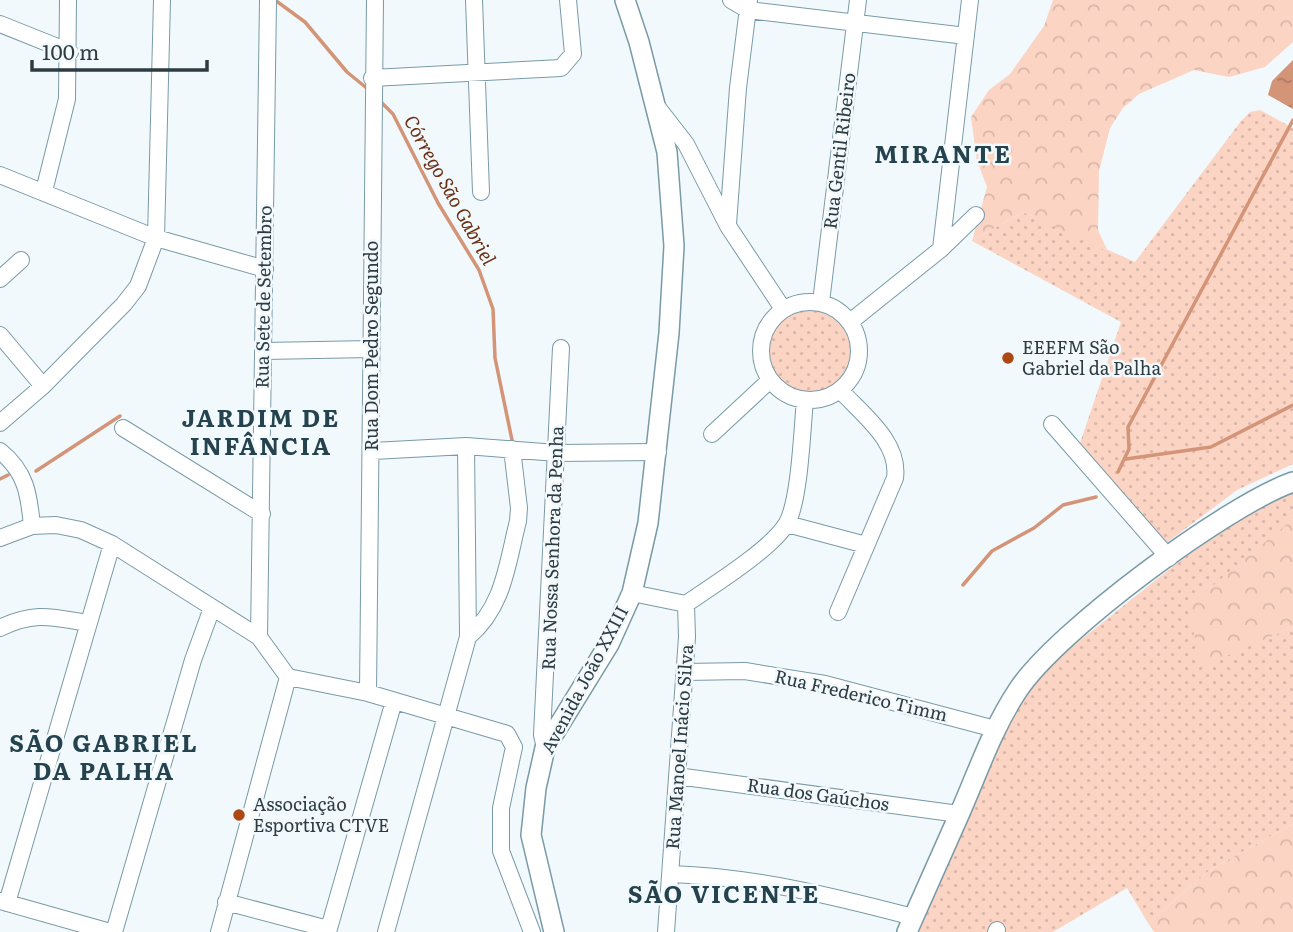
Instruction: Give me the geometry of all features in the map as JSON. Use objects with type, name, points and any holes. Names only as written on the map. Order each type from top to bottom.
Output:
[{"type":"main road","name":"Avenida João XXIII","points":[[554,932],[531,835],[536,788],[545,748],[609,645],[632,593],[648,523],[658,452],[674,246],[667,152],[625,0]]},
{"type":"main road","points":[[910,925],[995,729],[1020,687],[1061,642],[1169,558],[1239,509],[1271,490],[1293,482]]},
{"type":"street","points":[[44,191],[68,99],[68,0]]},
{"type":"street","points":[[0,423],[43,386],[124,304],[138,286],[156,239],[162,0]]},
{"type":"street","name":"Rua Dom Pedro Segundo","points":[[368,693],[373,452],[372,83],[375,0]]},
{"type":"street","points":[[474,0],[481,192]]},
{"type":"street","points":[[372,83],[477,72],[552,70],[566,65],[573,54],[568,0]]},
{"type":"street","points":[[731,0],[855,23],[966,36]]},
{"type":"street","name":"Rua Gentil Ribeiro","points":[[821,302],[858,0]]},
{"type":"street","points":[[941,249],[970,0]]},
{"type":"street","name":"Rua Sete de Setembro","points":[[259,637],[268,1]]},
{"type":"street","points":[[728,226],[738,88],[748,5]]},
{"type":"street","points":[[0,24],[70,52]]},
{"type":"street","points":[[656,106],[685,144],[728,226],[783,309]]},
{"type":"street","points":[[0,175],[156,239],[265,269]]},
{"type":"street","points":[[850,322],[941,249],[976,215]]},
{"type":"street","points":[[0,279],[21,260]]},
{"type":"street","points":[[821,302],[839,310],[850,322],[860,348],[858,364],[852,379],[841,390],[818,400],[805,400],[780,390],[770,380],[761,358],[763,334],[771,320],[783,309],[798,303],[821,302]]},
{"type":"street","points":[[0,335],[43,386]]},
{"type":"street","name":"Rua Nossa Senhora da Penha","points":[[545,748],[542,735],[561,348]]},
{"type":"street","points":[[264,351],[371,349]]},
{"type":"street","points":[[712,434],[770,380]]},
{"type":"street","points":[[838,612],[895,478],[897,463],[890,445],[841,390]]},
{"type":"street","points":[[632,593],[686,604],[736,569],[787,524],[793,505],[805,400]]},
{"type":"street","points":[[1052,424],[1169,558]]},
{"type":"street","points":[[123,428],[262,514]]},
{"type":"street","points":[[373,452],[466,446],[556,453],[658,452]]},
{"type":"street","points":[[386,932],[468,637],[466,446]]},
{"type":"street","points":[[468,637],[483,625],[496,606],[518,521],[512,449]]},
{"type":"street","points":[[0,451],[22,474],[28,488],[32,526]]},
{"type":"street","points":[[787,524],[866,545]]},
{"type":"street","points":[[0,538],[32,526],[56,525],[81,530],[112,544],[259,637],[288,677],[368,693],[508,734],[514,747],[501,808],[500,851],[532,932]]},
{"type":"street","points":[[112,544],[3,902],[112,932],[193,660],[212,608]]},
{"type":"street","name":"Rua Manoel Inácio Silva","points":[[666,932],[685,672],[686,604]]},
{"type":"street","points":[[0,628],[21,617],[36,616],[88,623]]},
{"type":"street","name":"Rua Frederico Timm","points":[[685,672],[745,671],[825,684],[995,729]]},
{"type":"street","points":[[219,932],[288,677]]},
{"type":"street","points":[[226,902],[328,931],[394,701]]},
{"type":"street","name":"Rua dos Gaúchos","points":[[677,776],[959,814]]},
{"type":"street","points":[[671,874],[725,876],[806,889],[910,925]]},
{"type":"green space","points":[[1053,0],[1293,0],[1293,42],[1265,67],[1229,77],[1194,70],[1139,94],[1123,108],[1110,128],[1099,171],[1098,230],[1108,252],[1023,212],[972,241],[987,187],[977,161],[971,117],[989,90],[1010,74],[1044,26]]},
{"type":"green space","points":[[1260,110],[1293,128],[1293,464],[1237,490],[1165,544],[1080,443],[1121,322],[972,241],[1023,212],[1135,262],[1241,121],[1250,112]]},
{"type":"green space","points":[[810,306],[827,310],[841,319],[850,333],[854,350],[850,367],[841,381],[827,390],[810,394],[793,390],[779,381],[770,367],[766,350],[770,333],[779,319],[793,310]]},
{"type":"green space","points":[[1293,492],[1293,519],[1261,548],[1201,666],[1293,627],[1293,824],[1211,869],[1148,923],[1127,888],[1053,932],[912,932],[983,770],[1009,719],[1031,687],[1072,647],[1180,561],[1223,530]]},
{"type":"green space","points":[[1293,519],[1293,627],[1201,667],[1188,606]]},
{"type":"green space","points":[[1293,824],[1293,932],[1154,932],[1148,923],[1211,869]]},
{"type":"water","points":[[1293,60],[1293,109],[1268,95],[1272,81]]},
{"type":"waterway","name":"Córrego São Gabriel","points":[[275,0],[305,22],[347,72],[369,90]]},
{"type":"waterway","name":"Córrego São Gabriel","points":[[379,100],[393,114],[438,203],[479,270],[493,309],[495,358],[512,440]]},
{"type":"waterway","points":[[1118,472],[1129,449],[1128,427],[1293,120]]},
{"type":"waterway","points":[[1126,459],[1211,447],[1293,405]]},
{"type":"waterway","points":[[36,471],[120,416]]},
{"type":"waterway","points":[[0,479],[8,475]]},
{"type":"waterway","points":[[963,585],[992,551],[1034,528],[1063,505],[1096,497]]},
{"type":"place","name":"EEEFM São Gabriel da Palha","points":[[1008,358]]},
{"type":"place","name":"Associação Esportiva CTVE","points":[[239,815]]},
{"type":"district","name":"MIRANTE","points":[[943,155]]},
{"type":"district","name":"JARDIM DE INFÂNCIA","points":[[261,433]]},
{"type":"district","name":"SÃO GABRIEL DA PALHA","points":[[104,758]]},
{"type":"district","name":"SÃO VICENTE","points":[[724,895]]}]
